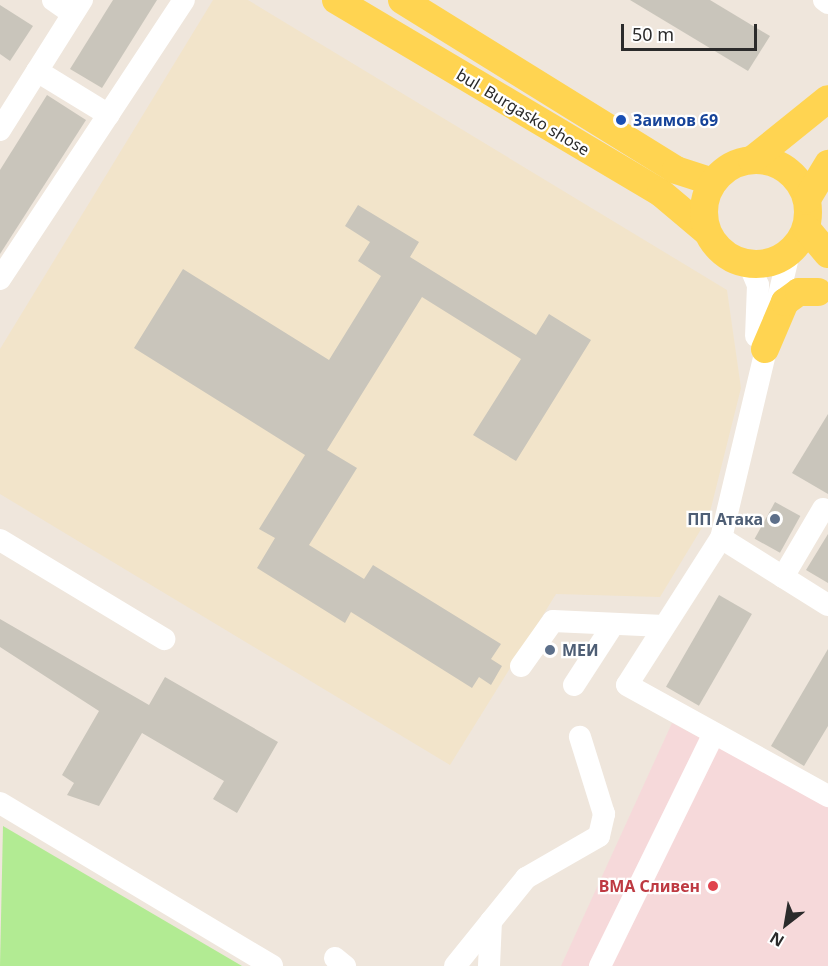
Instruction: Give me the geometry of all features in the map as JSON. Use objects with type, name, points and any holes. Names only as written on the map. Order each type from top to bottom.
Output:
[{"type":"main road","name":"bul. Burgasko shose","points":[[336,0],[661,193],[705,230]]},
{"type":"main road","name":"bul. Burgasko shose","points":[[402,0],[676,170],[713,182]]},
{"type":"main road","points":[[823,294],[773,262],[723,252],[705,230],[706,197],[713,182],[728,168],[752,160],[828,99]]},
{"type":"main road","points":[[752,160],[785,168],[807,199]]},
{"type":"main road","points":[[773,262],[806,228],[807,199],[828,164]]},
{"type":"main road","points":[[806,228],[828,254]]},
{"type":"main road","points":[[765,350],[785,302],[799,292],[823,294]]},
{"type":"street","points":[[0,130],[7,102],[37,71],[78,7],[53,0]]},
{"type":"street","points":[[0,279],[184,0]]},
{"type":"street","points":[[824,0],[828,3]]},
{"type":"street","points":[[37,71],[109,115]]},
{"type":"street","points":[[773,262],[765,350],[721,538],[627,685],[828,796]]},
{"type":"street","points":[[752,409],[758,285],[773,262]]},
{"type":"street","points":[[783,577],[823,509]]},
{"type":"street","points":[[721,538],[828,605]]},
{"type":"street","points":[[0,540],[164,639]]},
{"type":"street","points":[[521,666],[553,621],[664,626]]},
{"type":"street","points":[[574,685],[613,625]]},
{"type":"street","points":[[600,966],[714,733]]},
{"type":"street","points":[[455,966],[526,878],[551,860],[589,845],[605,824],[580,737]]},
{"type":"street","points":[[0,803],[272,966]]},
{"type":"street","points":[[489,966],[491,921]]},
{"type":"shaded area","points":[[213,0],[248,0],[727,290],[741,388],[709,516],[660,597],[556,594],[450,765],[0,494],[0,349]]},
{"type":"shaded area","name":"ВМА Сливен","points":[[672,723],[828,806],[828,966],[561,966]]},
{"type":"green space","points":[[3,826],[242,966],[0,966]]},
{"type":"building","points":[[113,0],[157,0],[102,88],[70,69]]},
{"type":"building","points":[[630,0],[710,0],[770,36],[748,71]]},
{"type":"building","points":[[0,5],[33,26],[10,61],[0,54]]},
{"type":"building","points":[[47,95],[86,120],[0,254],[0,170]]},
{"type":"building","points":[[358,205],[419,242],[410,257],[536,335],[549,314],[591,340],[516,461],[473,435],[521,359],[422,297],[327,450],[357,468],[309,545],[364,579],[373,565],[501,644],[491,659],[502,666],[491,685],[479,677],[472,688],[351,612],[345,623],[257,568],[275,538],[259,529],[305,455],[134,348],[183,269],[329,360],[381,276],[358,261],[370,242],[345,226]]},
{"type":"building","points":[[828,414],[828,494],[792,473]]},
{"type":"building","points":[[775,502],[800,516],[780,553],[755,539]]},
{"type":"building","points":[[828,534],[828,583],[806,570]]},
{"type":"building","points":[[719,595],[752,614],[699,706],[666,687]]},
{"type":"building","points":[[0,619],[149,705],[165,677],[278,742],[237,813],[213,799],[224,781],[142,733],[99,806],[67,795],[74,783],[62,775],[99,711],[0,647]]},
{"type":"building","points":[[828,649],[828,726],[804,766],[771,746]]},
{"type":"place","name":"Заимов 69","points":[[621,120]]},
{"type":"place","name":"ПП Атака","points":[[775,519]]},
{"type":"place","name":"МЕИ","points":[[550,650]]},
{"type":"place","name":"ВМА Сливен","points":[[713,886]]}]
